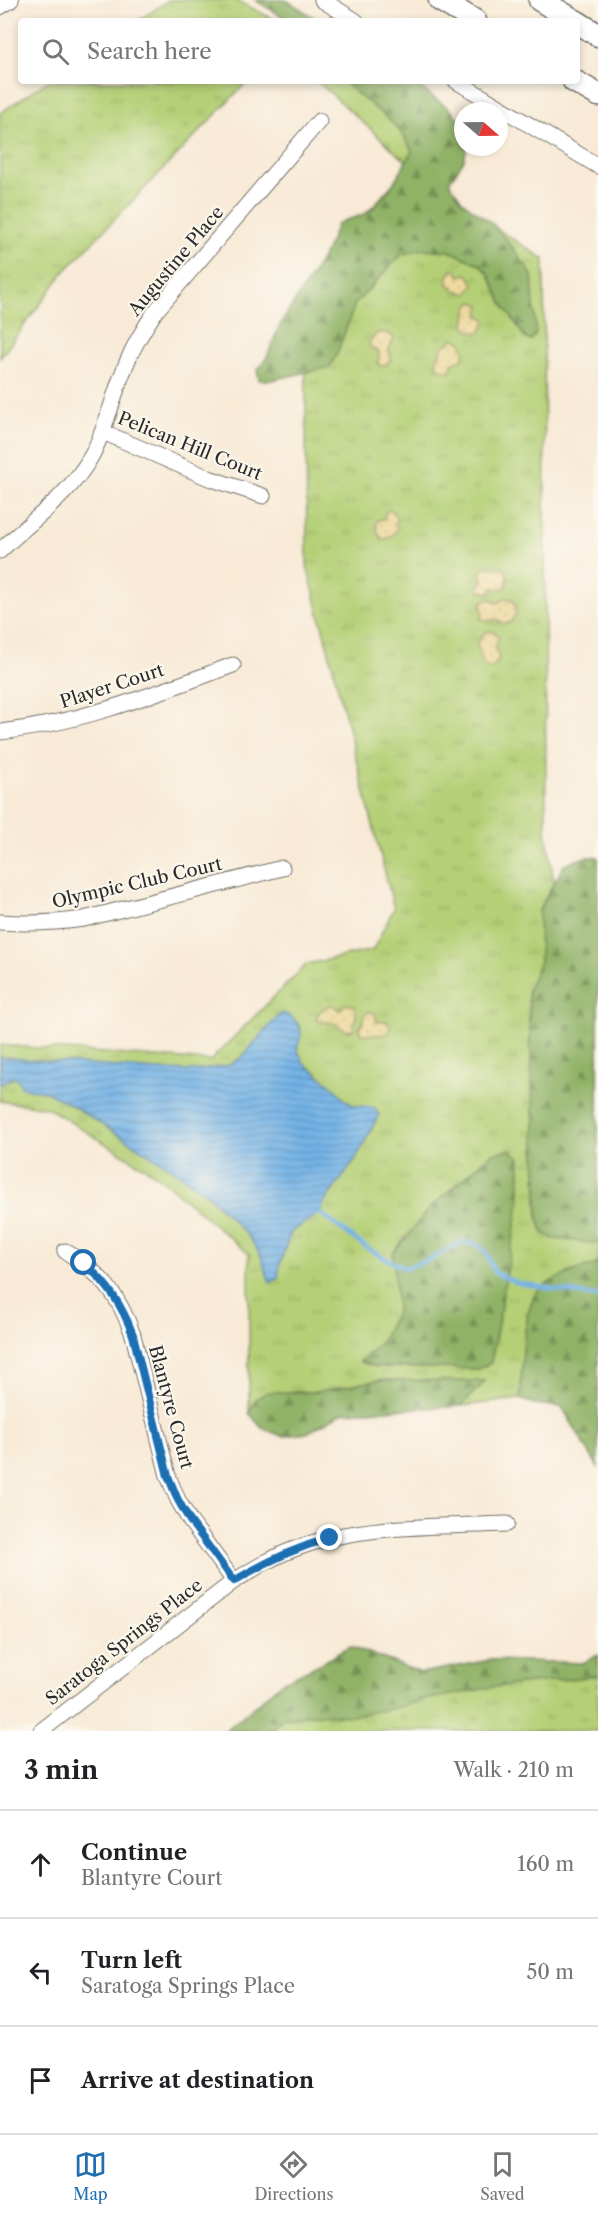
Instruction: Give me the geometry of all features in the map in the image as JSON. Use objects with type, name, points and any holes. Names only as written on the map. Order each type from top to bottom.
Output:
[{"type":"main road","points":[[440,0],[470,18]]},
{"type":"main road","points":[[540,0],[569,18]]},
{"type":"main road","points":[[580,24],[598,35]]},
{"type":"main road","points":[[579,84],[598,95]]},
{"type":"street","points":[[0,7],[11,0]]},
{"type":"street","points":[[322,0],[351,18]]},
{"type":"street","points":[[461,84],[598,166]]},
{"type":"street","name":"Augustine Place","points":[[0,551],[55,503],[76,478],[103,432],[128,360],[140,334],[156,312],[319,121]]},
{"type":"street","name":"Pelican Hill Court","points":[[103,432],[208,478],[263,496]]},
{"type":"street","name":"Player Court","points":[[0,732],[66,722],[106,711],[233,665]]},
{"type":"street","name":"Olympic Club Court","points":[[0,922],[55,923],[84,919],[282,868]]},
{"type":"street","name":"Blantyre Court","points":[[65,1251],[100,1277],[114,1294],[125,1313],[133,1335],[168,1476],[190,1521],[234,1581]]},
{"type":"street","name":"Saratoga Springs Place","points":[[40,1731],[234,1581],[268,1561],[300,1547],[330,1538],[363,1532],[507,1524]]},
{"type":"green space","points":[[169,0],[236,0],[271,18],[142,18]]},
{"type":"green space","points":[[255,0],[286,0],[315,18],[284,18]]},
{"type":"green space","points":[[44,84],[245,84],[64,272],[0,358],[0,113]]},
{"type":"green space","points":[[320,84],[391,84],[454,201],[544,259],[546,830],[554,882],[539,911],[540,962],[528,990],[538,1219],[543,1233],[598,1242],[598,1264],[567,1273],[598,1467],[562,1407],[535,1404],[520,1399],[461,1406],[344,1412],[307,1433],[282,1436],[262,1428],[249,1413],[249,1254],[155,1174],[48,1108],[0,1101],[0,1045],[210,1061],[307,964],[373,950],[394,908],[307,566],[305,290],[332,251],[410,165]],"holes":[[[493,1153],[393,1253],[431,1207]]]},
{"type":"green space","points":[[346,84],[415,84],[454,114],[454,156],[465,156],[449,182],[462,201],[494,225],[532,275],[536,334],[531,340],[526,339],[502,303],[488,273],[479,264],[449,251],[422,249],[401,255],[355,304],[330,367],[272,380],[259,380],[257,370],[268,354],[287,312],[326,251],[337,224],[372,209],[392,186],[412,151],[406,139],[390,121]]},
{"type":"green space","points":[[585,857],[598,857],[598,1242],[592,1243],[554,1239],[543,1233],[538,1219],[528,990],[540,962],[539,911],[564,865]]},
{"type":"green space","points":[[510,1150],[520,1158],[520,1199],[491,1363],[477,1369],[377,1367],[360,1362],[381,1342],[397,1310],[393,1253],[431,1207],[493,1153]]},
{"type":"green space","points":[[598,1264],[598,1467],[562,1407],[535,1404],[520,1399],[525,1329],[531,1303],[536,1293],[556,1279]]},
{"type":"green space","points":[[379,1380],[485,1381],[461,1406],[344,1412],[307,1433],[282,1436],[262,1428],[249,1413],[256,1399],[267,1392],[316,1392]]},
{"type":"green space","points":[[350,1646],[421,1673],[491,1660],[583,1663],[598,1655],[598,1731],[225,1731],[283,1682]]},
{"type":"green space","points":[[350,1646],[421,1673],[491,1660],[583,1663],[598,1655],[598,1676],[494,1687],[349,1716],[313,1714],[283,1718],[270,1731],[225,1731],[283,1682]]},
{"type":"sand","points":[[452,270],[456,270],[460,276],[466,274],[470,277],[474,285],[467,294],[448,284],[448,276]]},
{"type":"sand","points":[[473,302],[481,305],[479,316],[486,319],[479,333],[470,331],[465,325],[468,307]]},
{"type":"sand","points":[[379,332],[389,334],[394,338],[389,349],[391,359],[384,365],[378,364],[379,352],[371,348],[369,344]]},
{"type":"sand","points":[[453,338],[461,342],[465,353],[462,359],[452,363],[451,370],[445,371],[437,366],[436,361],[443,346],[450,343]]},
{"type":"sand","points":[[391,510],[395,514],[397,530],[383,540],[378,534],[376,523],[384,519],[386,511]]},
{"type":"sand","points":[[487,566],[493,569],[504,568],[508,577],[506,587],[501,589],[494,587],[489,593],[479,591],[479,586],[483,581],[481,573]]},
{"type":"sand","points":[[506,598],[513,600],[516,606],[511,622],[502,624],[497,619],[487,621],[481,619],[483,601],[491,599],[498,603]]},
{"type":"sand","points":[[490,631],[499,637],[495,649],[499,657],[496,665],[489,668],[484,665],[477,644],[484,633]]},
{"type":"sand","points":[[331,1004],[339,1010],[346,1004],[355,1006],[353,1030],[346,1031],[334,1023],[316,1021],[318,1013]]},
{"type":"sand","points":[[368,1012],[375,1013],[377,1022],[387,1021],[390,1027],[388,1033],[361,1034],[359,1028],[363,1023],[364,1015]]},
{"type":"water","points":[[284,1013],[292,1018],[301,1030],[297,1049],[304,1063],[335,1088],[344,1099],[353,1105],[375,1108],[379,1115],[355,1160],[325,1201],[320,1213],[291,1232],[280,1263],[278,1279],[270,1283],[261,1256],[249,1237],[208,1195],[168,1166],[68,1103],[46,1092],[22,1087],[14,1077],[0,1083],[0,1057],[156,1070],[196,1071],[229,1065],[241,1058],[278,1016]]},
{"type":"waterway","points":[[320,1213],[371,1250],[405,1268],[429,1260],[460,1243],[474,1243],[486,1252],[495,1273],[518,1283],[598,1297]]},
{"type":"route","points":[[84,1263],[114,1294],[125,1313],[133,1335],[168,1476],[178,1500],[190,1521],[234,1581],[268,1561],[300,1547],[330,1538]]}]
